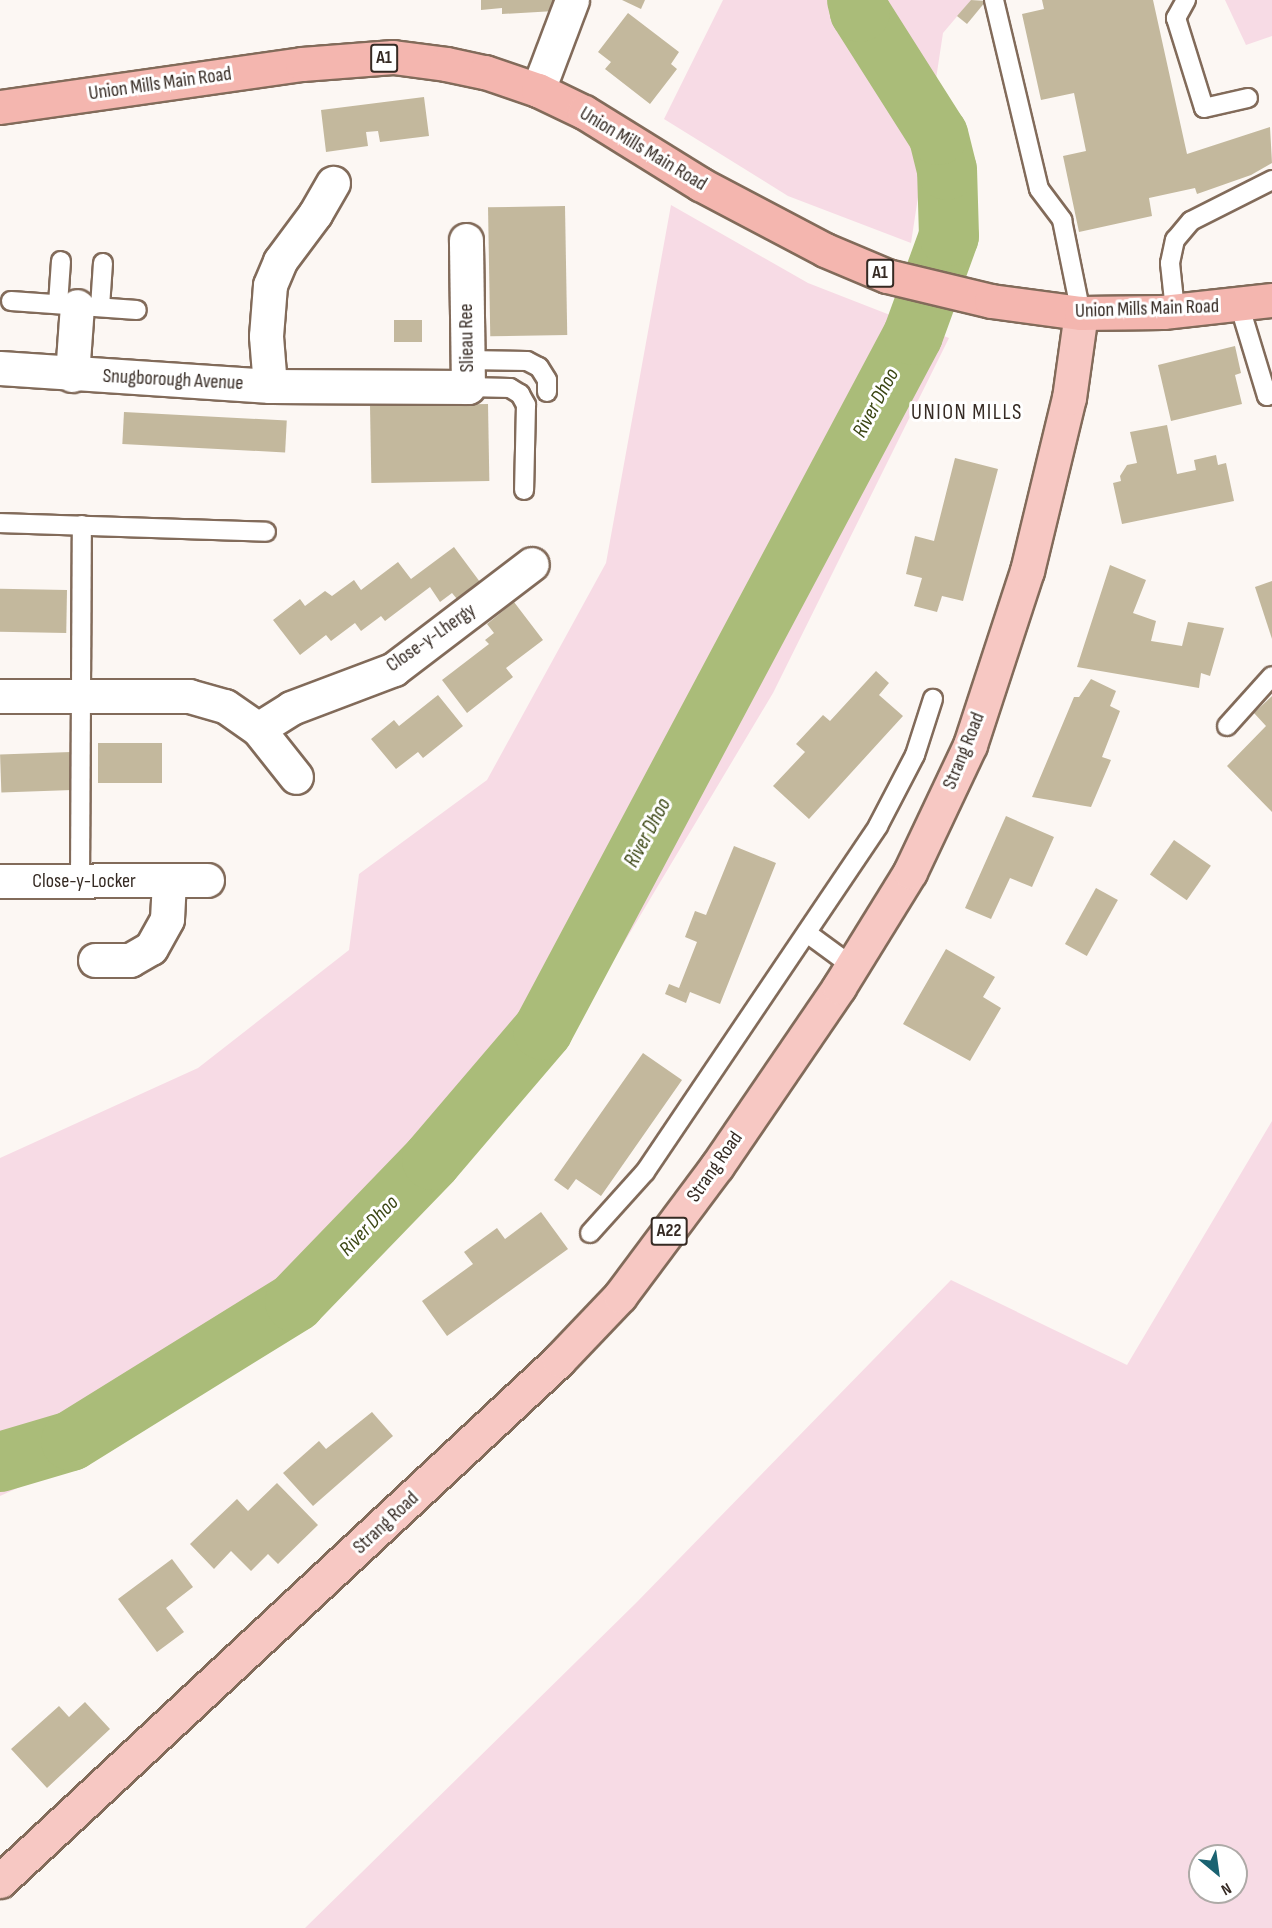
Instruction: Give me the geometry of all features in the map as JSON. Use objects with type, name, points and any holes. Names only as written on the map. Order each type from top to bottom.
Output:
[{"type":"highway","name":"Union Mills Main Road","points":[[0,107],[198,77],[393,57],[485,72],[538,90],[584,112],[737,204],[825,250],[887,276],[1034,309],[1081,313],[1175,310],[1272,300]]},
{"type":"main road","name":"Strang Road","points":[[0,1881],[492,1425],[620,1296],[717,1166],[852,966],[910,872],[970,745],[1027,571],[1069,398],[1081,313]]},
{"type":"street","points":[[538,90],[572,0]]},
{"type":"street","points":[[270,386],[266,336],[270,285],[280,261],[315,214],[333,183]]},
{"type":"street","name":"Slieau Ree","points":[[346,387],[468,374],[466,240]]},
{"type":"street","points":[[72,375],[78,306]]},
{"type":"street","name":"Snugborough Avenue","points":[[0,368],[72,375],[270,386],[346,387]]},
{"type":"street","name":"Close-y-Lhergy","points":[[258,729],[291,708],[394,669],[532,564]]},
{"type":"street","points":[[0,696],[189,696],[225,706],[258,729],[296,777]]},
{"type":"street","points":[[95,960],[130,960],[151,948],[167,919],[169,880]]},
{"type":"street","name":"Close-y-Locker","points":[[0,881],[207,880]]},
{"type":"lane","points":[[994,0],[1039,189],[1062,220],[1081,313]]},
{"type":"lane","points":[[1186,0],[1176,18],[1204,108],[1248,98]]},
{"type":"lane","points":[[1175,310],[1170,263],[1175,240],[1191,221],[1272,180]]},
{"type":"lane","points":[[61,261],[78,306]]},
{"type":"lane","points":[[78,306],[103,263]]},
{"type":"lane","points":[[11,301],[136,310]]},
{"type":"lane","points":[[1239,304],[1266,396],[1272,394]]},
{"type":"lane","points":[[468,374],[527,361],[539,367],[547,380],[547,392]]},
{"type":"lane","points":[[468,374],[510,388],[520,394],[526,405],[524,490]]},
{"type":"lane","points":[[0,523],[266,532]]},
{"type":"lane","points":[[80,881],[82,525]]},
{"type":"lane","points":[[1227,726],[1272,676]]},
{"type":"lane","points":[[590,1233],[645,1172],[878,826],[915,755],[933,699]]},
{"type":"lane","points":[[807,933],[852,966]]},
{"type":"shaded area","points":[[723,0],[971,0],[943,33],[911,243],[788,196],[664,119]]},
{"type":"shaded area","points":[[1225,0],[1272,0],[1272,36],[1246,45]]},
{"type":"shaded area","points":[[671,205],[808,283],[949,338],[773,693],[600,983],[357,1262],[124,1440],[0,1496],[0,1158],[198,1068],[349,950],[359,874],[487,780],[606,563]]},
{"type":"shaded area","points":[[1272,1121],[1272,1928],[305,1928],[636,1603],[951,1280],[1127,1365]]},
{"type":"building","points":[[481,0],[554,0],[555,11],[502,14],[502,8],[481,10]]},
{"type":"building","points":[[622,0],[645,0],[641,9]]},
{"type":"building","points":[[971,0],[986,1],[967,24],[957,16]]},
{"type":"building","points":[[1042,0],[1153,0],[1187,154],[1270,127],[1272,163],[1251,175],[1197,194],[1195,188],[1149,198],[1152,216],[1079,232],[1063,156],[1086,151],[1074,93],[1041,100],[1022,14],[1044,9]]},
{"type":"building","points":[[628,13],[679,52],[671,64],[677,69],[650,104],[605,69],[611,62],[598,52]]},
{"type":"building","points":[[424,97],[429,136],[380,142],[378,131],[366,132],[368,146],[326,152],[321,110]]},
{"type":"building","points":[[565,206],[567,335],[490,336],[488,207]]},
{"type":"building","points":[[394,320],[422,320],[422,342],[394,342]]},
{"type":"building","points":[[1235,346],[1241,373],[1235,375],[1242,404],[1171,421],[1158,365]]},
{"type":"building","points":[[488,404],[489,481],[371,483],[370,406]]},
{"type":"building","points":[[124,412],[287,421],[285,452],[122,444]]},
{"type":"building","points":[[1167,425],[1177,474],[1196,470],[1194,460],[1216,455],[1218,465],[1226,463],[1234,501],[1122,524],[1113,483],[1121,481],[1120,476],[1127,465],[1137,463],[1130,432]]},
{"type":"building","points":[[955,458],[998,469],[963,601],[942,596],[937,612],[914,606],[922,578],[906,574],[915,536],[934,541]]},
{"type":"building","points":[[454,547],[480,582],[457,599],[452,593],[440,602],[430,587],[385,621],[381,616],[361,631],[355,623],[331,641],[326,635],[300,655],[273,620],[300,599],[305,606],[325,591],[332,596],[354,580],[361,590],[398,562],[411,579]]},
{"type":"building","points":[[1110,565],[1146,580],[1133,613],[1156,621],[1151,641],[1182,646],[1188,622],[1224,628],[1210,676],[1201,673],[1199,688],[1077,667]]},
{"type":"building","points":[[1272,581],[1272,639],[1255,587]]},
{"type":"building","points":[[0,589],[67,590],[66,633],[0,632]]},
{"type":"building","points":[[514,602],[543,640],[506,668],[513,677],[467,713],[442,680],[489,644],[485,640],[494,633],[487,624]]},
{"type":"building","points":[[876,671],[889,683],[879,695],[903,716],[809,819],[773,786],[805,752],[796,744],[823,715],[830,721]]},
{"type":"building","points":[[1091,679],[1116,691],[1110,706],[1120,711],[1102,757],[1111,760],[1091,807],[1032,797],[1074,697],[1079,697]]},
{"type":"building","points":[[438,695],[463,726],[423,758],[418,752],[396,769],[371,739],[394,720],[399,726]]},
{"type":"building","points":[[1272,696],[1272,812],[1227,766],[1266,726],[1254,713]]},
{"type":"building","points":[[98,743],[162,743],[162,783],[98,783]]},
{"type":"building","points":[[71,752],[72,790],[1,792],[0,754]]},
{"type":"building","points":[[1006,816],[1054,837],[1032,887],[1010,878],[991,919],[965,908]]},
{"type":"building","points":[[1174,840],[1211,866],[1187,900],[1150,874]]},
{"type":"building","points":[[734,846],[776,863],[720,1004],[690,992],[686,1003],[665,994],[669,984],[679,988],[697,942],[685,937],[695,911],[706,915]]},
{"type":"building","points":[[1096,888],[1118,900],[1087,956],[1065,944]]},
{"type":"building","points":[[946,949],[995,977],[983,997],[1001,1008],[970,1061],[903,1024]]},
{"type":"building","points":[[643,1053],[682,1080],[601,1196],[576,1179],[568,1190],[554,1180]]},
{"type":"building","points":[[541,1212],[568,1249],[447,1336],[422,1301],[473,1264],[464,1252],[497,1228],[505,1239]]},
{"type":"building","points":[[372,1412],[393,1436],[313,1506],[283,1473],[319,1441],[326,1449]]},
{"type":"building","points":[[277,1483],[318,1525],[278,1564],[268,1554],[251,1571],[231,1551],[214,1569],[190,1544],[237,1499],[248,1511]]},
{"type":"building","points":[[172,1559],[193,1587],[166,1608],[184,1632],[157,1652],[118,1599]]},
{"type":"building","points":[[85,1702],[110,1729],[47,1788],[11,1749],[59,1706],[69,1717]]},
{"type":"waterway","name":"River Dhoo","points":[[0,1462],[71,1441],[295,1302],[432,1160],[543,1030],[913,335],[949,236],[947,170],[938,135],[860,12],[857,0]]},
{"type":"district","name":"UNION MILLS","points":[[967,413]]}]
